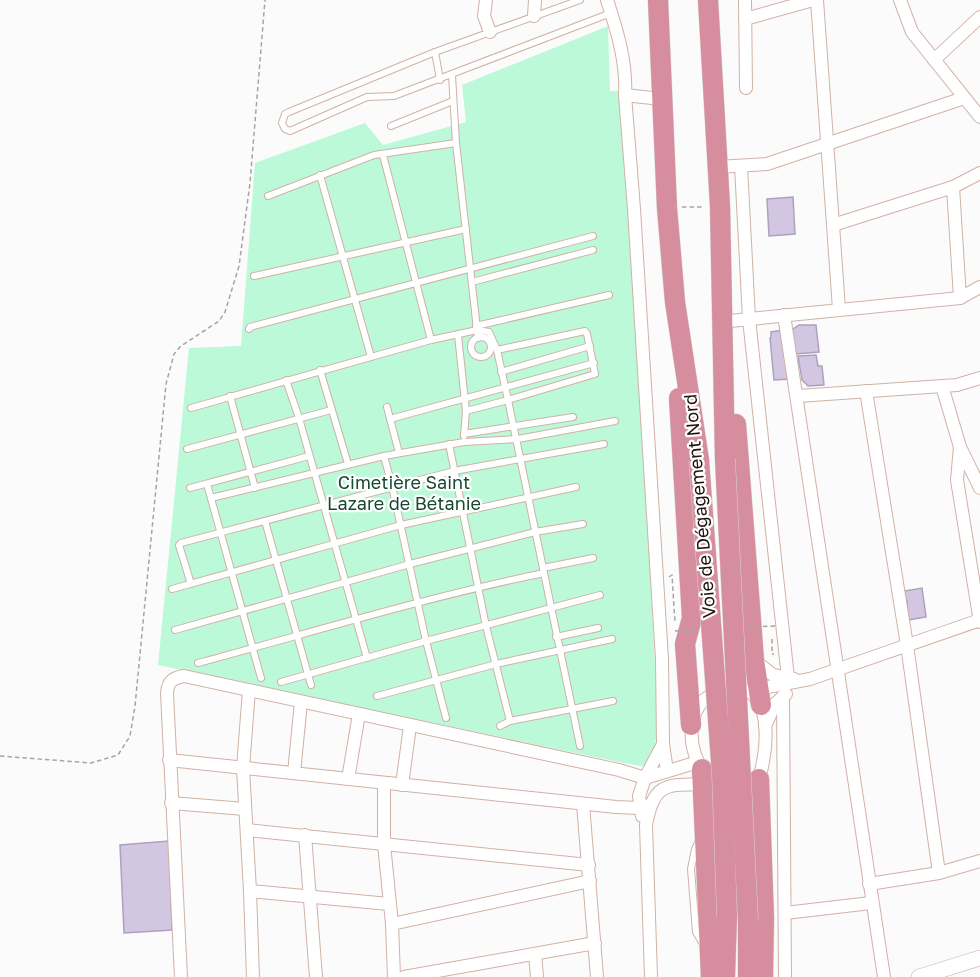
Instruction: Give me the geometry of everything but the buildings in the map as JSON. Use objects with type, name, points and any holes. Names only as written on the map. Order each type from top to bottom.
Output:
[{"type":"highway","name":"Voie de Dégagement Nord","points":[[658,0],[667,208],[675,302],[699,459],[722,774],[727,916],[725,977]]},
{"type":"highway","name":"Voie de Dégagement Nord","points":[[708,0],[720,206],[724,459],[748,921],[748,977]]},
{"type":"highway","points":[[721,265],[730,304],[740,320],[757,695]]},
{"type":"highway","points":[[675,302],[692,618],[685,644],[691,725]]},
{"type":"highway","points":[[704,775],[704,833],[711,977]]},
{"type":"highway","points":[[759,779],[764,918],[763,977]]},
{"type":"street","points":[[486,0],[484,16],[490,32]]},
{"type":"street","points":[[534,16],[535,0]]},
{"type":"street","points":[[607,0],[612,12],[624,70],[662,659],[663,744],[667,771]]},
{"type":"street","points":[[745,0],[746,88]]},
{"type":"street","points":[[745,19],[813,0]]},
{"type":"street","points":[[817,0],[839,309]]},
{"type":"street","points":[[900,0],[912,32],[980,117]]},
{"type":"street","points":[[934,60],[980,17]]},
{"type":"street","points":[[625,94],[661,99]]},
{"type":"street","points":[[717,167],[767,164],[964,98]]},
{"type":"street","points":[[741,166],[740,320],[788,678]]},
{"type":"street","points":[[833,225],[953,187],[980,173]]},
{"type":"street","points":[[953,187],[960,298]]},
{"type":"street","points":[[740,320],[960,298],[980,287]]},
{"type":"street","points":[[784,315],[798,396],[871,903],[884,977]]},
{"type":"street","points":[[798,396],[942,386],[980,378]]},
{"type":"street","points":[[942,386],[960,447],[980,488]]},
{"type":"street","points":[[866,390],[907,645],[939,873]]},
{"type":"street","points":[[704,775],[694,750],[691,725],[698,707],[712,695],[757,695],[980,621],[957,480],[960,447]]},
{"type":"street","points":[[754,660],[773,675],[810,679]]},
{"type":"street","points":[[181,977],[167,693],[170,682],[175,678],[184,676],[619,770],[645,778],[667,771],[704,775],[747,784],[759,779],[766,747],[765,726],[757,695]]},
{"type":"street","points":[[765,726],[775,704],[783,696],[810,679]]},
{"type":"street","points":[[249,690],[243,768],[253,977]]},
{"type":"street","points":[[783,696],[784,977]]},
{"type":"street","points":[[294,773],[301,702]]},
{"type":"street","points":[[348,779],[359,714]]},
{"type":"street","points":[[402,785],[410,726]]},
{"type":"street","points":[[651,977],[646,825],[640,788],[663,744]]},
{"type":"street","points":[[169,760],[583,804],[644,806],[668,786],[704,775]]},
{"type":"street","points":[[384,783],[384,844],[392,924],[394,977]]},
{"type":"street","points":[[171,803],[245,809]]},
{"type":"street","points":[[583,804],[597,977]]},
{"type":"street","points":[[247,830],[589,865]]},
{"type":"street","points":[[304,835],[316,977]]},
{"type":"street","points":[[869,884],[939,873],[980,861]]},
{"type":"street","points":[[392,924],[590,881]]},
{"type":"street","points":[[250,891],[389,904]]},
{"type":"street","points":[[785,913],[871,903]]},
{"type":"street","points":[[404,977],[595,943]]},
{"type":"street","points":[[535,954],[537,977]]},
{"type":"street","points":[[920,977],[980,958]]},
{"type":"lane","points":[[580,0],[435,52],[285,114],[282,123],[285,129],[290,131],[367,98],[394,96],[440,80],[612,12]]},
{"type":"lane","points":[[435,52],[440,80]]},
{"type":"lane","points":[[452,75],[456,143],[477,331]]},
{"type":"lane","points":[[391,126],[453,101]]},
{"type":"lane","points":[[268,196],[374,155],[456,143]]},
{"type":"lane","points":[[383,155],[431,340]]},
{"type":"lane","points":[[320,175],[372,357]]},
{"type":"lane","points":[[254,276],[466,229]]},
{"type":"lane","points":[[249,329],[355,298],[593,236]]},
{"type":"lane","points":[[472,282],[593,250]]},
{"type":"lane","points":[[190,408],[431,340],[477,331],[609,295]]},
{"type":"lane","points":[[477,331],[489,332],[497,350],[518,439],[556,637],[580,746]]},
{"type":"lane","points":[[466,411],[595,374],[588,334],[585,331],[497,350]]},
{"type":"lane","points":[[458,335],[466,411],[464,438]]},
{"type":"lane","points":[[501,372],[590,346]]},
{"type":"lane","points":[[390,419],[594,363]]},
{"type":"lane","points":[[320,370],[348,464]]},
{"type":"lane","points":[[286,380],[299,418],[367,658]]},
{"type":"lane","points":[[230,396],[255,488]]},
{"type":"lane","points":[[387,407],[399,453]]},
{"type":"lane","points":[[187,448],[331,410]]},
{"type":"lane","points":[[211,498],[313,471],[448,444],[464,438],[515,427],[573,417]]},
{"type":"lane","points":[[464,438],[518,439],[615,421]]},
{"type":"lane","points":[[448,444],[486,626],[510,721]]},
{"type":"lane","points":[[191,584],[179,546],[392,486],[454,471],[604,444]]},
{"type":"lane","points":[[190,488],[309,456]]},
{"type":"lane","points":[[384,456],[446,718]]},
{"type":"lane","points":[[207,484],[261,678]]},
{"type":"lane","points":[[172,589],[401,525],[576,487]]},
{"type":"lane","points":[[265,521],[311,685]]},
{"type":"lane","points":[[175,630],[410,564],[535,532],[582,524]]},
{"type":"lane","points":[[198,663],[418,602],[593,558]]},
{"type":"lane","points":[[281,682],[600,595]]},
{"type":"lane","points":[[556,637],[598,628]]},
{"type":"lane","points":[[376,696],[496,664],[612,639]]},
{"type":"lane","points":[[500,726],[510,721],[613,701]]},
{"type":"path","points":[[0,756],[92,763],[117,755],[130,736],[135,706],[166,384],[174,354],[181,346],[219,321],[225,312],[239,266],[250,183],[265,0]]},
{"type":"path","points":[[667,208],[720,206]]},
{"type":"path","points":[[670,608],[668,576],[672,575],[675,631]]},
{"type":"green space","name":"Cimetière Saint Lazare de Bétanie","points":[[608,26],[610,91],[618,91],[632,208],[658,727],[653,755],[647,765],[619,762],[158,665],[189,348],[241,346],[255,163],[365,123],[383,145],[466,122],[462,85]]}]
